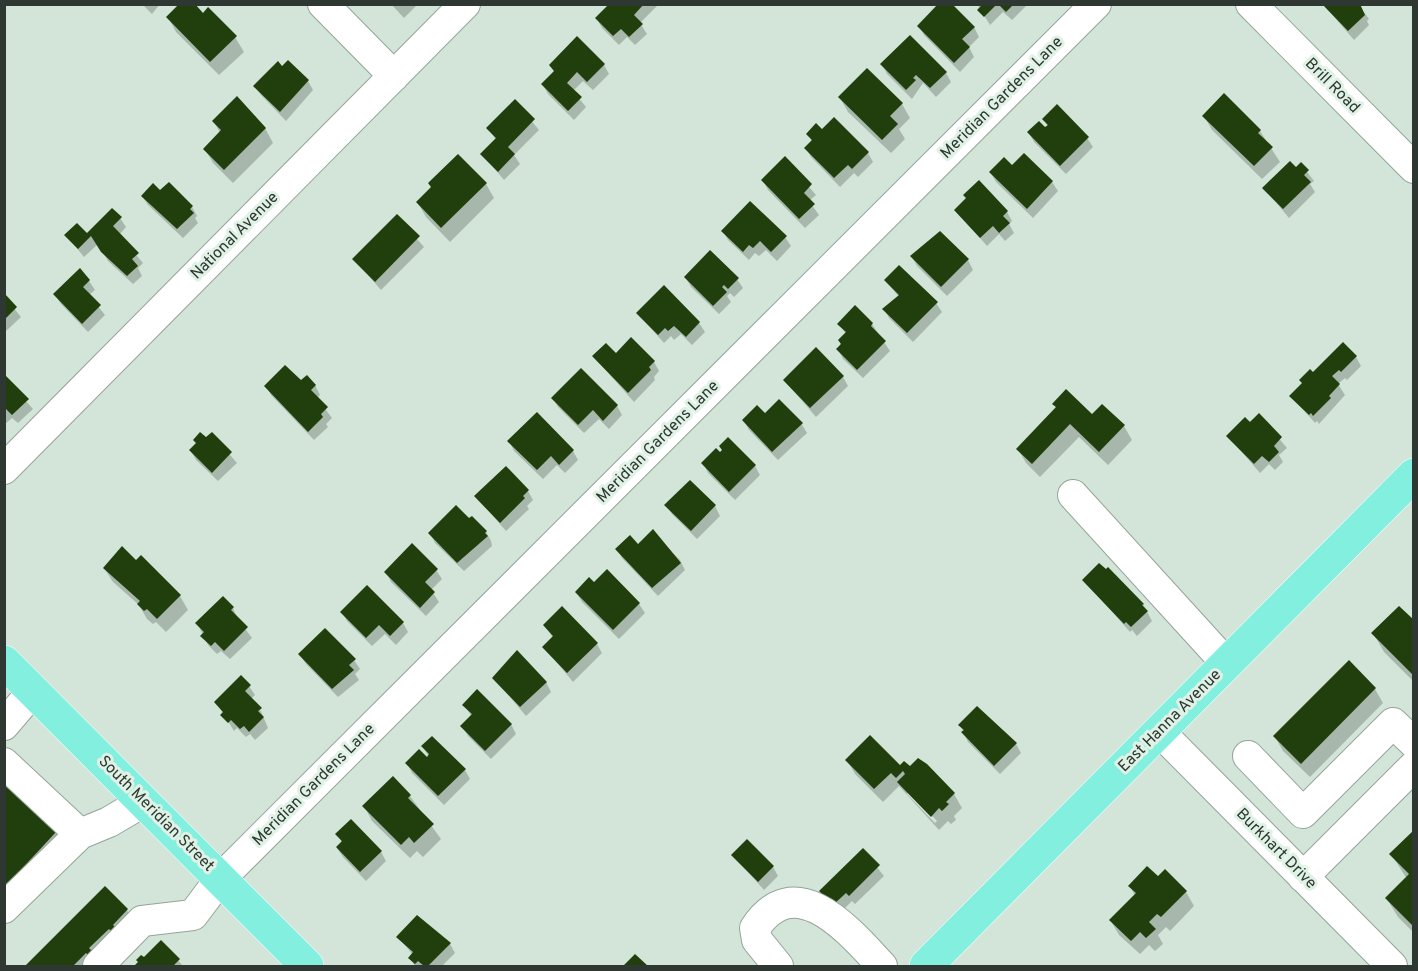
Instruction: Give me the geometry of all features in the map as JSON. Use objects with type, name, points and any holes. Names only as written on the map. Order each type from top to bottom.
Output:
[{"type":"main road","name":"East Hanna Avenue","points":[[926,966],[1413,475]]},
{"type":"main road","name":"South Meridian Street","points":[[4,662],[307,966]]},
{"type":"street","points":[[323,4],[394,76]]},
{"type":"street","name":"National Avenue","points":[[4,469],[465,4]]},
{"type":"street","name":"Meridian Gardens Lane","points":[[98,966],[142,921],[193,915],[220,879],[1096,4]]},
{"type":"street","name":"Brill Road","points":[[1252,5],[1413,168]]},
{"type":"street","points":[[1072,495],[1227,664]]},
{"type":"street","points":[[4,725],[33,691]]},
{"type":"street","points":[[1303,813],[1393,723],[1413,743]]},
{"type":"street","name":"Burkhart Drive","points":[[1160,732],[1392,966]]},
{"type":"street","points":[[1248,756],[1334,846]]},
{"type":"street","points":[[4,763],[80,834]]},
{"type":"street","points":[[1303,877],[1413,766]]},
{"type":"street","points":[[4,908],[80,834],[109,822],[143,802]]},
{"type":"street","points":[[778,966],[757,940],[755,928],[765,914],[786,903],[815,907],[842,922],[882,966]]},
{"type":"building","points":[[179,4],[195,4],[203,13],[208,7],[237,36],[210,62],[166,17]]},
{"type":"building","points":[[609,4],[644,4],[634,15],[643,24],[629,37],[621,29],[613,36],[595,18]]},
{"type":"building","points":[[938,4],[952,4],[975,27],[962,39],[970,47],[954,63],[917,26]]},
{"type":"building","points":[[979,4],[997,4],[984,17],[977,10],[981,6]]},
{"type":"building","points":[[998,4],[1014,4],[1006,12]]},
{"type":"building","points":[[1322,4],[1360,4],[1365,15],[1348,31]]},
{"type":"building","points":[[910,35],[947,72],[930,88],[916,75],[913,78],[916,80],[906,90],[880,64]]},
{"type":"building","points":[[577,36],[605,64],[587,82],[577,72],[567,83],[582,97],[568,111],[541,84],[554,71],[549,65]]},
{"type":"building","points":[[288,60],[309,80],[280,112],[253,86],[278,61],[282,66]]},
{"type":"building","points":[[867,68],[903,103],[890,116],[898,124],[882,140],[838,97]]},
{"type":"building","points":[[1224,93],[1261,130],[1258,133],[1273,147],[1254,166],[1202,116]]},
{"type":"building","points":[[237,96],[266,128],[224,170],[203,149],[221,130],[212,121]]},
{"type":"building","points":[[515,99],[535,119],[508,147],[515,154],[498,172],[480,154],[496,138],[486,128]]},
{"type":"building","points":[[1057,104],[1089,137],[1060,166],[1027,132],[1039,121],[1045,127],[1048,125],[1042,119]]},
{"type":"building","points":[[834,117],[869,152],[852,169],[848,165],[834,178],[804,148],[812,140],[806,134],[816,123],[822,129]]},
{"type":"building","points":[[1024,153],[1053,181],[1027,209],[989,172],[1004,157],[1012,165]]},
{"type":"building","points":[[458,154],[487,183],[441,228],[416,202],[431,187],[428,183]]},
{"type":"building","points":[[785,156],[812,184],[804,193],[815,204],[799,219],[761,180]]},
{"type":"building","points":[[1290,161],[1296,167],[1301,162],[1309,170],[1304,175],[1311,182],[1283,209],[1262,188]]},
{"type":"building","points":[[979,180],[1008,211],[1003,216],[1010,223],[999,233],[993,226],[980,238],[954,210],[966,198],[963,195]]},
{"type":"building","points":[[169,182],[193,206],[190,209],[194,213],[177,229],[141,196],[153,183],[160,190]]},
{"type":"building","points":[[750,201],[787,236],[771,252],[760,241],[753,248],[749,245],[743,252],[721,231]]},
{"type":"building","points":[[112,208],[122,217],[113,226],[139,253],[132,259],[138,266],[127,276],[101,252],[91,236],[78,249],[64,235],[77,223],[87,233]]},
{"type":"building","points":[[397,214],[420,236],[375,282],[352,259]]},
{"type":"building","points":[[940,231],[969,259],[941,287],[910,256]]},
{"type":"building","points":[[710,250],[739,278],[728,289],[724,285],[722,287],[727,292],[713,306],[684,277]]},
{"type":"building","points":[[899,265],[938,302],[907,333],[882,309],[899,295],[884,280]]},
{"type":"building","points":[[80,268],[90,280],[83,287],[101,305],[82,324],[53,294]]},
{"type":"building","points":[[664,285],[700,322],[686,337],[674,326],[668,331],[665,328],[658,335],[636,313]]},
{"type":"building","points":[[5,294],[17,307],[5,319]]},
{"type":"building","points":[[855,305],[873,323],[871,326],[886,341],[857,370],[836,349],[841,344],[838,340],[846,332],[837,324]]},
{"type":"building","points":[[631,337],[655,361],[649,367],[651,370],[628,393],[592,356],[606,343],[616,353]]},
{"type":"building","points":[[1343,342],[1357,356],[1341,372],[1339,370],[1332,376],[1340,384],[1329,396],[1331,398],[1313,416],[1311,413],[1309,415],[1289,396],[1302,383],[1299,380],[1310,369],[1313,372]]},
{"type":"building","points":[[816,347],[844,376],[810,408],[783,380]]},
{"type":"building","points":[[285,365],[301,380],[307,375],[316,385],[311,390],[328,407],[321,414],[323,417],[308,432],[264,386]]},
{"type":"building","points":[[581,368],[618,405],[603,421],[593,410],[578,425],[551,398]]},
{"type":"building","points":[[4,374],[29,399],[12,415],[6,409],[4,411]]},
{"type":"building","points":[[1066,389],[1092,414],[1102,404],[1125,425],[1099,452],[1070,424],[1032,464],[1016,449],[1056,407],[1052,404]]},
{"type":"building","points":[[779,399],[803,423],[772,452],[742,420],[757,405],[765,413]]},
{"type":"building","points":[[537,412],[574,450],[559,465],[551,456],[537,470],[507,441]]},
{"type":"building","points":[[1259,413],[1282,437],[1274,446],[1279,452],[1269,462],[1262,456],[1254,464],[1226,436],[1245,417],[1250,422]]},
{"type":"building","points":[[200,432],[206,437],[212,432],[232,452],[212,473],[189,450],[196,443],[193,440]]},
{"type":"building","points":[[728,437],[756,465],[729,492],[701,463],[716,448],[720,452],[722,450],[719,446]]},
{"type":"building","points":[[506,466],[529,490],[523,496],[525,498],[500,523],[474,496]]},
{"type":"building","points":[[690,480],[716,505],[691,531],[664,505]]},
{"type":"building","points":[[456,505],[469,518],[472,516],[487,531],[485,533],[488,536],[457,563],[428,533]]},
{"type":"building","points":[[653,529],[681,563],[652,588],[615,549],[630,535],[638,544]]},
{"type":"building","points":[[412,543],[438,569],[425,582],[435,592],[420,608],[384,572]]},
{"type":"building","points":[[122,546],[136,560],[141,555],[181,595],[157,619],[147,609],[144,611],[137,604],[140,601],[103,568]]},
{"type":"building","points":[[1099,563],[1106,569],[1108,567],[1148,611],[1131,627],[1126,622],[1124,624],[1082,580]]},
{"type":"building","points":[[607,569],[640,603],[613,630],[575,592],[589,577],[594,582]]},
{"type":"building","points":[[367,585],[404,622],[390,636],[379,625],[366,638],[340,612]]},
{"type":"building","points":[[223,596],[234,607],[231,610],[248,627],[224,651],[215,642],[211,646],[200,636],[204,632],[195,623]]},
{"type":"building","points":[[562,606],[598,643],[567,673],[542,647],[553,636],[543,625]]},
{"type":"building","points":[[1399,606],[1414,620],[1414,676],[1371,633]]},
{"type":"building","points":[[325,628],[356,659],[349,665],[354,670],[332,689],[298,654]]},
{"type":"building","points":[[517,650],[547,682],[520,707],[492,678]]},
{"type":"building","points":[[1349,660],[1376,688],[1301,764],[1273,736]]},
{"type":"building","points":[[241,675],[251,685],[245,691],[262,708],[258,711],[264,717],[249,732],[244,726],[240,729],[231,720],[228,723],[220,715],[223,712],[214,702]]},
{"type":"building","points":[[477,689],[512,724],[485,751],[460,726],[472,714],[462,705]]},
{"type":"building","points":[[977,706],[1017,743],[994,766],[961,732],[964,730],[958,725]]},
{"type":"building","points":[[870,735],[900,765],[904,761],[910,766],[918,758],[927,764],[955,793],[946,802],[949,804],[942,811],[939,808],[931,817],[897,782],[905,774],[903,771],[896,778],[891,773],[874,789],[845,760]]},
{"type":"building","points":[[432,736],[466,769],[438,796],[405,763],[419,749],[427,757],[429,754],[421,746]]},
{"type":"building","points":[[393,776],[411,795],[408,798],[434,824],[414,843],[409,837],[401,845],[362,806]]},
{"type":"building","points":[[4,783],[57,831],[4,888]]},
{"type":"building","points":[[351,819],[382,851],[360,872],[336,847],[342,841],[335,834]]},
{"type":"building","points":[[1414,830],[1414,927],[1385,898],[1409,874],[1389,854]]},
{"type":"building","points":[[747,839],[774,866],[758,882],[731,855]]},
{"type":"building","points":[[863,848],[880,865],[849,896],[846,893],[833,905],[819,891]]},
{"type":"building","points":[[1147,866],[1158,876],[1165,869],[1187,891],[1161,917],[1157,914],[1149,922],[1156,929],[1146,938],[1140,932],[1131,941],[1109,920],[1136,893],[1128,886]]},
{"type":"building","points":[[105,886],[128,909],[113,925],[116,928],[112,932],[109,929],[89,948],[94,953],[90,957],[86,953],[74,965],[76,966],[25,966]]},
{"type":"building","points":[[417,915],[451,943],[428,966],[418,961],[415,964],[408,958],[413,952],[396,937]]},
{"type":"building","points":[[161,940],[180,959],[173,966],[134,966],[141,955],[144,957]]},
{"type":"building","points":[[635,954],[648,966],[623,966]]}]
